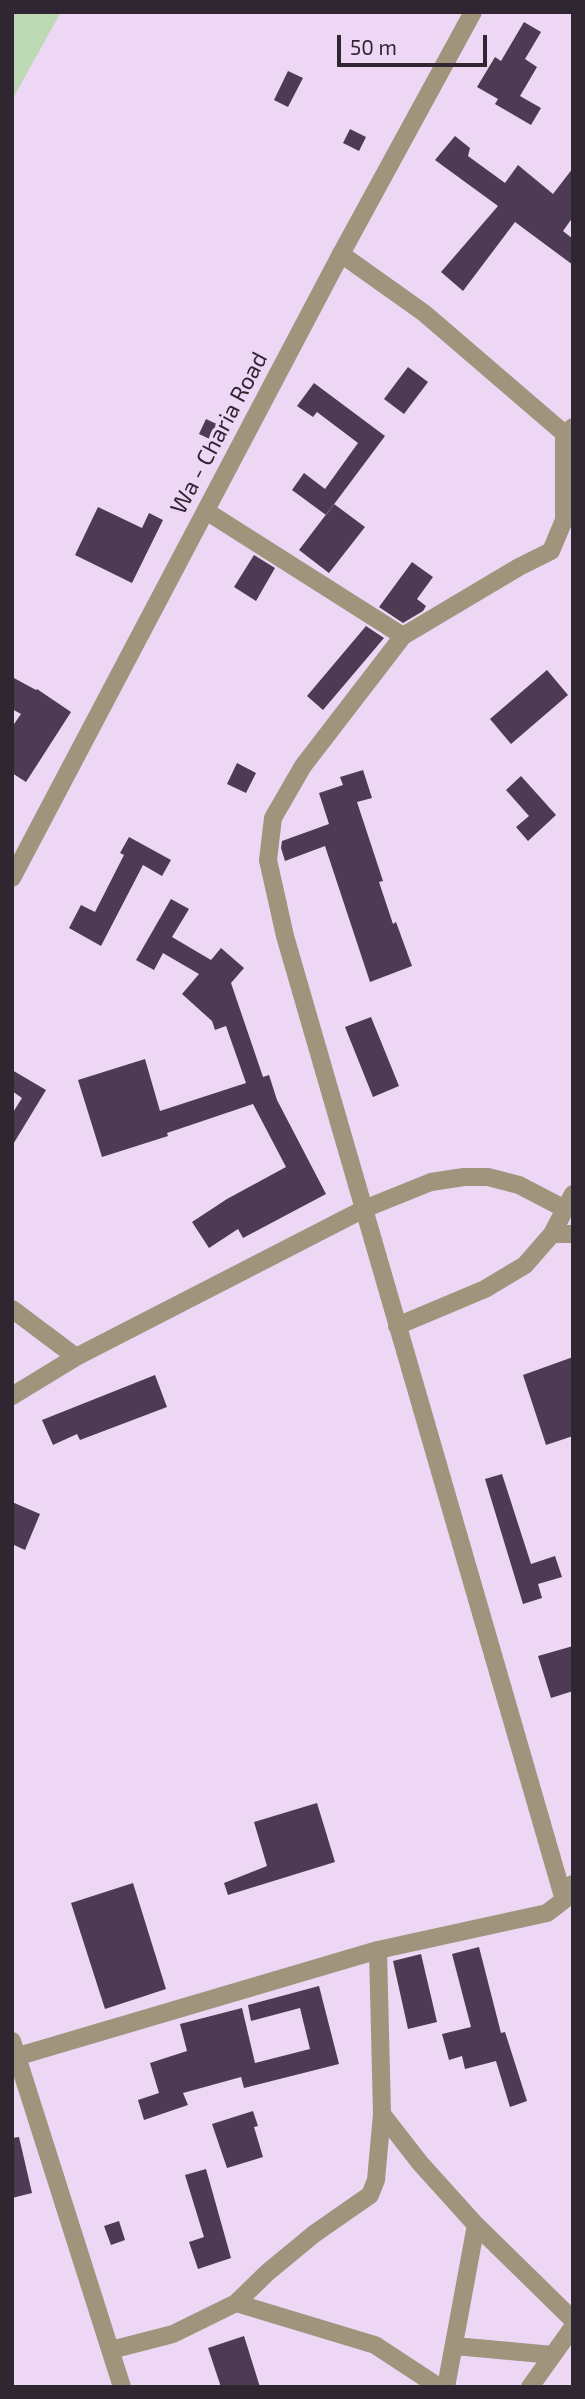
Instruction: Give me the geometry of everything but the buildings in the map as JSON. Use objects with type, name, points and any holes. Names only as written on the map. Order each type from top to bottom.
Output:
[{"type":"street","name":"Wa - Charia Road","points":[[12,878],[341,254],[473,12]]},
{"type":"street","points":[[122,2387],[14,2051],[378,1950],[547,1913],[569,1892],[397,1326],[285,936],[268,860],[273,818],[303,766],[403,636],[551,551],[564,520],[570,434],[425,313],[341,254]]},
{"type":"street","points":[[206,511],[403,636]]},
{"type":"street","points":[[12,1396],[76,1357],[364,1209],[431,1182],[488,1177],[569,1201],[552,1234],[525,1265],[485,1289],[397,1326]]},
{"type":"street","points":[[552,1234],[573,1234]]},
{"type":"street","points":[[12,1309],[76,1357]]},
{"type":"street","points":[[111,2350],[173,2334],[236,2303],[314,2234],[370,2195],[376,2180],[382,2114],[378,1950]]},
{"type":"street","points":[[382,2114],[420,2163],[476,2225],[573,2320]]},
{"type":"street","points":[[446,2387],[476,2225]]},
{"type":"street","points":[[236,2303],[374,2345],[439,2387]]},
{"type":"street","points":[[530,2387],[573,2327]]},
{"type":"street","points":[[454,2346],[553,2355]]},
{"type":"green space","points":[[12,12],[61,12],[12,100]]}]
